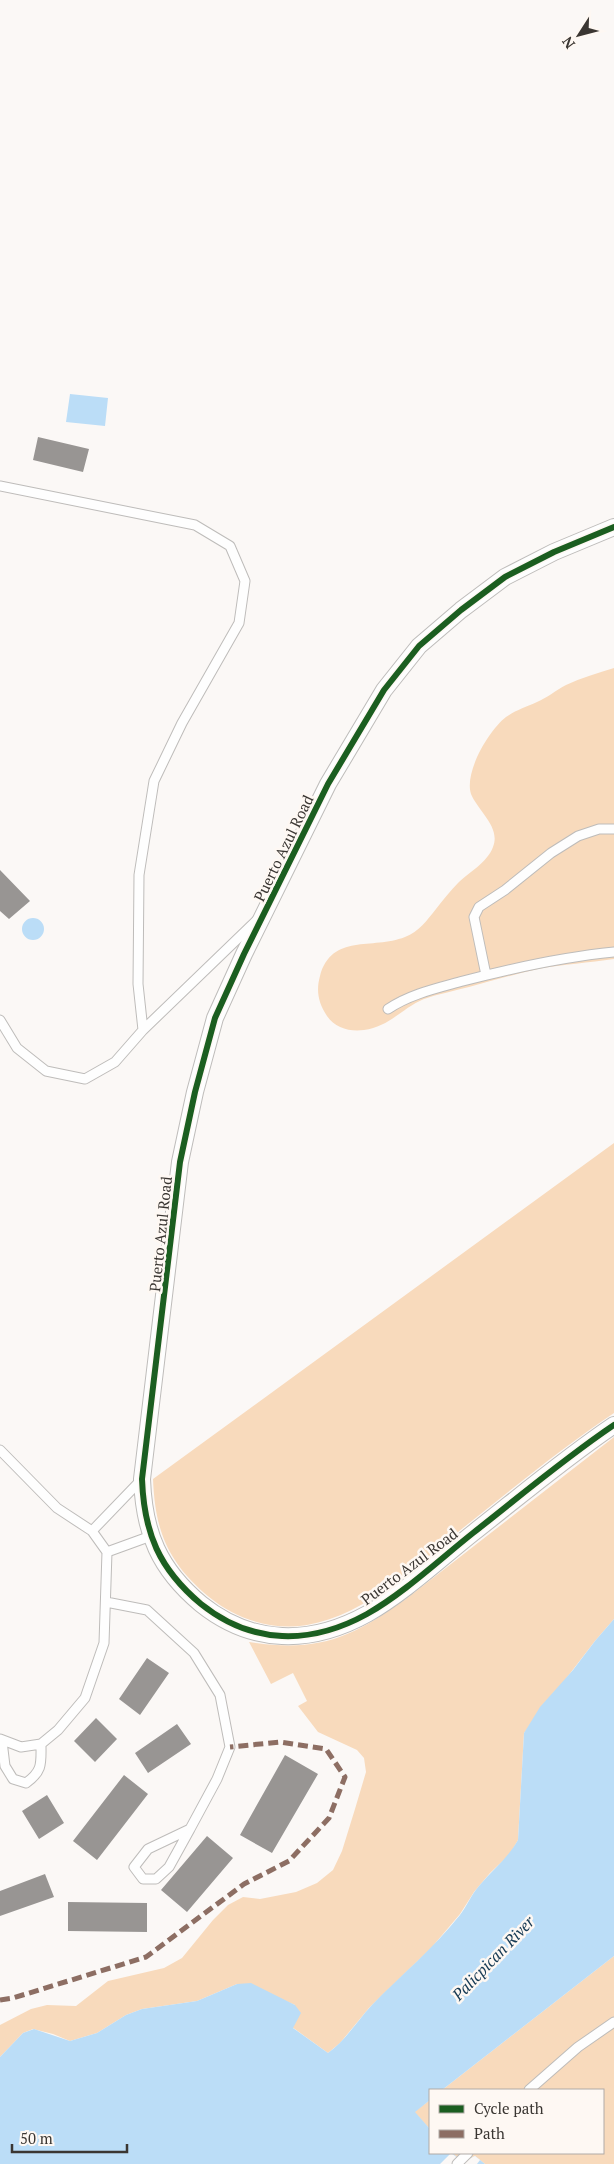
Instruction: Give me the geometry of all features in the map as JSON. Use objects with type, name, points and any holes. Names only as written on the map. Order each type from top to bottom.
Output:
[{"type":"street","name":"Puerto Azul Road","points":[[614,527],[554,552],[505,577],[461,610],[419,646],[384,690],[328,784],[265,912],[215,1018],[195,1092],[180,1162],[142,1479],[146,1516],[151,1536],[169,1572],[183,1589],[212,1613],[254,1633],[278,1636],[308,1635],[340,1626],[368,1614],[614,1425]]},
{"type":"lane","points":[[0,486],[195,525],[230,546],[246,581],[239,622],[182,723],[154,781],[139,875],[138,984],[143,1030]]},
{"type":"lane","points":[[486,975],[474,917],[479,907],[505,890],[551,853],[578,836],[599,830],[614,829]]},
{"type":"lane","points":[[0,1020],[17,1048],[46,1071],[85,1079],[115,1062],[143,1030],[265,912]]},
{"type":"lane","points":[[388,1009],[409,998],[486,975],[538,963],[614,952]]},
{"type":"lane","points":[[0,1450],[57,1508],[92,1531],[106,1552],[104,1643],[85,1698],[58,1730],[41,1744],[20,1747],[1,1740],[5,1766],[12,1779],[26,1783],[37,1775],[41,1765],[41,1744]]},
{"type":"lane","points":[[92,1531],[142,1479]]},
{"type":"lane","points":[[106,1552],[151,1536]]},
{"type":"lane","points":[[106,1602],[147,1610],[194,1653],[220,1696],[230,1747],[217,1779],[190,1829],[168,1867],[156,1879],[143,1880],[134,1867],[148,1849],[190,1829]]},
{"type":"lane","points":[[531,2089],[578,2047],[614,2022]]},
{"type":"lane","points":[[457,2164],[467,2154]]},
{"type":"shaded area","points":[[614,668],[614,959],[538,969],[424,999],[373,1028],[353,1030],[334,1024],[324,1011],[320,1001],[318,986],[326,963],[334,954],[343,948],[355,945],[392,941],[405,937],[419,929],[455,886],[482,863],[490,853],[495,840],[494,833],[488,819],[471,794],[470,785],[475,763],[492,731],[506,717],[517,710],[541,700],[566,685]]},
{"type":"shaded area","points":[[614,1143],[614,1413],[538,1469],[410,1572],[371,1599],[351,1610],[307,1625],[268,1625],[243,1617],[209,1597],[183,1572],[166,1545],[157,1515],[153,1479]]},
{"type":"shaded area","points":[[614,1437],[614,1619],[524,1733],[518,1840],[510,1854],[474,1892],[460,1914],[432,1947],[369,2008],[340,2043],[328,2053],[292,2027],[295,2005],[237,1984],[197,2001],[142,2009],[126,2015],[97,2033],[70,2041],[33,2029],[23,2033],[0,2057],[0,2025],[31,2009],[47,2005],[76,2006],[108,1981],[164,1968],[182,1958],[228,1905],[243,1897],[260,1899],[296,1892],[317,1883],[333,1870],[342,1851],[366,1772],[364,1758],[357,1750],[318,1732],[298,1706],[307,1701],[293,1673],[271,1684],[249,1642],[273,1645],[314,1644],[350,1633],[368,1624],[406,1599]]},
{"type":"shaded area","points":[[614,1956],[614,2164],[485,2164],[475,2156],[463,2162],[453,2154],[604,2154],[604,2089],[443,2089]]},
{"type":"shaded area","points":[[429,2101],[429,2128],[414,2112]]},
{"type":"water","points":[[70,394],[108,398],[105,426],[66,422]]},
{"type":"water","points":[[33,918],[41,921],[44,929],[41,937],[33,940],[25,937],[22,929],[25,921]]},
{"type":"water","name":"Palicpican River","points":[[614,1619],[614,1956],[443,2089],[429,2089],[429,2101],[415,2112],[429,2128],[429,2154],[453,2154],[463,2162],[475,2156],[485,2164],[0,2164],[0,2057],[23,2033],[34,2029],[70,2041],[97,2033],[126,2015],[142,2009],[197,2001],[237,1984],[251,1983],[295,2005],[301,2013],[293,2028],[328,2053],[334,2048],[372,2005],[450,1927],[476,1889],[505,1858],[518,1840],[524,1733],[540,1707],[573,1670]]},
{"type":"pier","points":[[450,2154],[463,2162],[475,2156],[480,2160],[477,2164],[440,2164]]},
{"type":"building","points":[[38,437],[89,449],[83,472],[33,460]]},
{"type":"building","points":[[0,870],[30,901],[9,919],[0,911]]},
{"type":"building","points":[[147,1658],[169,1673],[140,1715],[119,1699]]},
{"type":"building","points":[[96,1718],[117,1739],[95,1762],[74,1741]]},
{"type":"building","points":[[177,1724],[191,1744],[148,1773],[135,1753]]},
{"type":"building","points":[[285,1755],[318,1774],[272,1853],[240,1835]]},
{"type":"building","points":[[124,1775],[148,1794],[97,1860],[73,1841]]},
{"type":"building","points":[[47,1795],[64,1823],[39,1839],[22,1811]]},
{"type":"building","points":[[207,1836],[233,1858],[187,1912],[161,1890]]},
{"type":"building","points":[[45,1874],[54,1897],[0,1916],[0,1891]]},
{"type":"building","points":[[68,1902],[147,1903],[147,1932],[68,1931]]},
{"type":"marked path","points":[[0,2000],[13,1998],[146,1957],[244,1884],[289,1861],[329,1818],[345,1777],[326,1749],[280,1742],[230,1747]]},
{"type":"cycle path","points":[[614,527],[554,552],[505,577],[461,610],[419,646],[384,690],[328,784],[244,954],[215,1018],[195,1092],[180,1162],[142,1479],[146,1516],[150,1533],[157,1549],[174,1577],[186,1591],[220,1617],[241,1627],[261,1633],[282,1636],[325,1631],[346,1624],[381,1606],[542,1478],[614,1425]]}]
